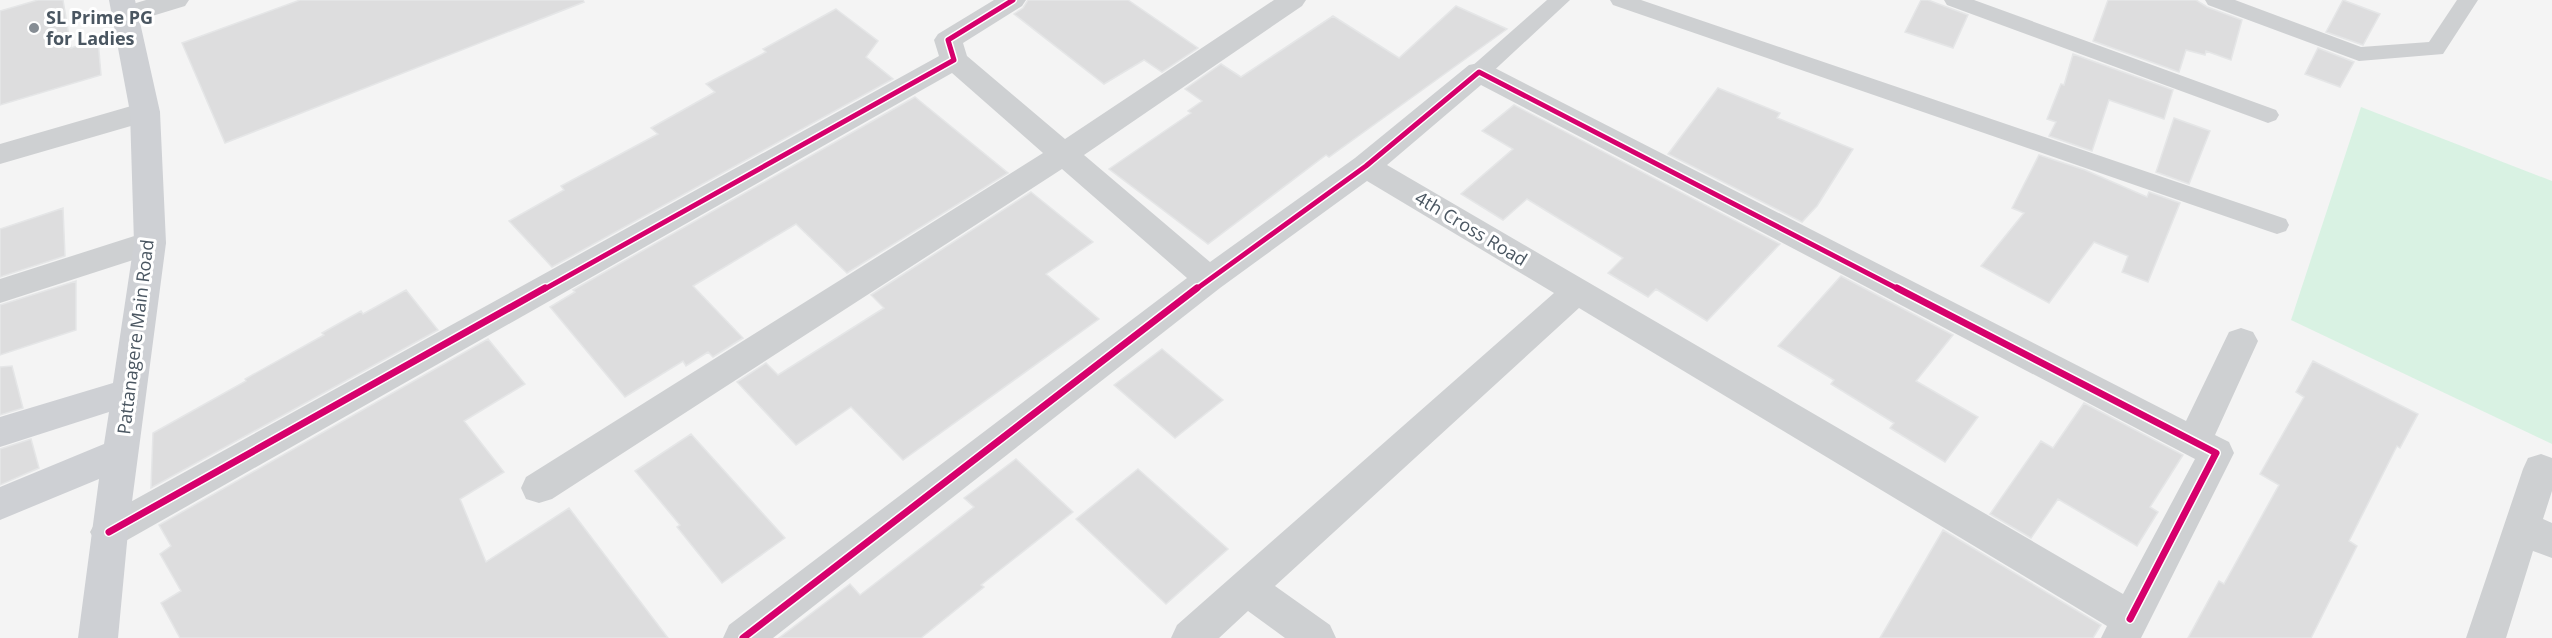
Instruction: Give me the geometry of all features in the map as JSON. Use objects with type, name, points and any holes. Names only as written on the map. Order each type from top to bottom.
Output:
[{"type":"street","points":[[124,8],[176,0]]},
{"type":"street","points":[[1013,0],[948,40],[954,60],[1209,279]]},
{"type":"street","points":[[539,488],[1064,154],[1293,0]]},
{"type":"street","name":"Pattanagere Main Road","points":[[98,638],[109,532],[150,243],[145,111],[124,8]]},
{"type":"street","points":[[109,532],[954,60]]},
{"type":"street","points":[[743,638],[1209,279],[1366,166],[1479,72],[2216,453],[2126,629]]},
{"type":"street","points":[[0,154],[145,111]]},
{"type":"street","name":"4th Cross Road","points":[[1366,166],[2126,629]]},
{"type":"street","points":[[0,291],[150,243]]},
{"type":"street","points":[[1191,638],[1576,292]]},
{"type":"street","points":[[2194,441],[2241,341]]},
{"type":"street","points":[[0,432],[128,392]]},
{"type":"street","points":[[0,504],[121,453]]},
{"type":"street","points":[[2486,638],[2537,534],[2541,469]]},
{"type":"street","points":[[1248,589],[1316,638]]},
{"type":"lane","points":[[1479,72],[1560,0]]},
{"type":"lane","points":[[1620,0],[2277,225]]},
{"type":"lane","points":[[1954,0],[2268,115]]},
{"type":"lane","points":[[2215,0],[2359,54],[2436,49],[2469,0]]},
{"type":"green space","points":[[2361,107],[2552,181],[2552,444],[2291,320]]},
{"type":"building","points":[[38,0],[63,0],[71,48],[98,40],[101,75],[0,105],[0,11]]},
{"type":"building","points":[[300,0],[583,0],[584,2],[225,143],[182,43]]},
{"type":"building","points":[[1028,0],[1128,0],[1198,48],[1162,72],[1144,60],[1104,84],[1014,14],[1023,8]]},
{"type":"building","points":[[1921,0],[1928,0],[1968,15],[1953,48],[1905,32]]},
{"type":"building","points":[[2108,0],[2196,0],[2207,7],[2242,20],[2231,60],[2206,51],[2205,55],[2186,50],[2179,72],[2093,41]]},
{"type":"building","points":[[2343,0],[2380,14],[2363,45],[2326,32]]},
{"type":"building","points":[[1456,6],[1507,29],[1329,157],[1326,155],[1208,244],[1109,169],[1191,113],[1188,111],[1202,101],[1185,89],[1221,64],[1241,77],[1333,16],[1399,58]]},
{"type":"building","points":[[836,9],[878,41],[866,57],[893,79],[552,267],[509,221],[564,190],[561,186],[658,134],[651,128],[715,92],[706,84],[766,52],[763,49]]},
{"type":"building","points":[[2318,48],[2354,62],[2340,87],[2305,74]]},
{"type":"building","points":[[2073,54],[2173,90],[2164,119],[2109,100],[2092,151],[2049,136],[2056,122],[2047,119],[2061,84],[2064,85]]},
{"type":"building","points":[[1718,88],[1780,113],[1777,118],[1853,149],[1817,206],[1802,222],[1668,154]]},
{"type":"building","points":[[915,97],[1008,173],[847,273],[796,224],[693,286],[743,338],[713,357],[708,352],[686,366],[683,361],[625,397],[550,307],[575,292],[573,290]]},
{"type":"building","points":[[1514,105],[1780,244],[1707,321],[1656,289],[1648,297],[1608,273],[1623,258],[1527,199],[1503,220],[1461,194],[1513,149],[1482,131]]},
{"type":"building","points":[[2174,118],[2210,131],[2189,184],[2156,172]]},
{"type":"building","points":[[2039,155],[2085,170],[2147,197],[2149,192],[2180,203],[2148,282],[2122,272],[2128,256],[2094,242],[2049,303],[1981,266],[2024,213],[2012,208]]},
{"type":"building","points":[[1031,192],[1093,242],[1046,274],[1099,319],[903,460],[851,407],[796,445],[737,382],[766,363],[778,375],[884,308],[871,295]]},
{"type":"building","points":[[63,208],[65,256],[0,277],[0,229]]},
{"type":"building","points":[[1841,276],[1953,335],[1916,381],[1978,417],[1945,462],[1890,428],[1894,423],[1831,384],[1834,380],[1778,346]]},
{"type":"building","points":[[76,281],[76,330],[0,355],[0,305]]},
{"type":"building","points":[[406,290],[438,330],[151,488],[153,433],[324,335],[322,333],[361,311],[363,314]]},
{"type":"building","points":[[488,339],[525,384],[464,421],[504,472],[460,499],[486,562],[569,508],[668,638],[180,638],[161,603],[181,591],[160,554],[171,546],[159,525]]},
{"type":"building","points":[[1162,349],[1223,400],[1175,438],[1114,385]]},
{"type":"building","points":[[2313,361],[2418,414],[2400,448],[2397,446],[2349,541],[2357,546],[2311,638],[2188,638],[2219,581],[2224,584],[2279,485],[2260,474],[2304,397],[2296,392]]},
{"type":"building","points":[[12,366],[23,408],[0,415],[0,367]]},
{"type":"building","points":[[2084,403],[2183,455],[2150,507],[2158,512],[2137,546],[2058,499],[2031,538],[1990,514],[2041,441],[2053,448]]},
{"type":"building","points":[[691,434],[785,538],[722,583],[677,527],[680,525],[635,471]]},
{"type":"building","points":[[31,439],[39,468],[0,485],[0,449]]},
{"type":"building","points":[[1016,459],[1073,512],[981,585],[984,587],[921,638],[779,638],[850,584],[860,595],[974,507],[964,498]]},
{"type":"building","points":[[1138,469],[1228,549],[1166,604],[1076,519]]},
{"type":"building","points":[[1943,530],[2101,625],[2093,638],[1880,638]]},
{"type":"cycle path","points":[[109,532],[954,60],[948,40],[1013,0]]},
{"type":"cycle path","points":[[743,638],[1209,279],[1366,166],[1479,72],[2216,453],[2130,619]]},
{"type":"place","name":"SL Prime PG for Ladies","points":[[34,28]]}]
